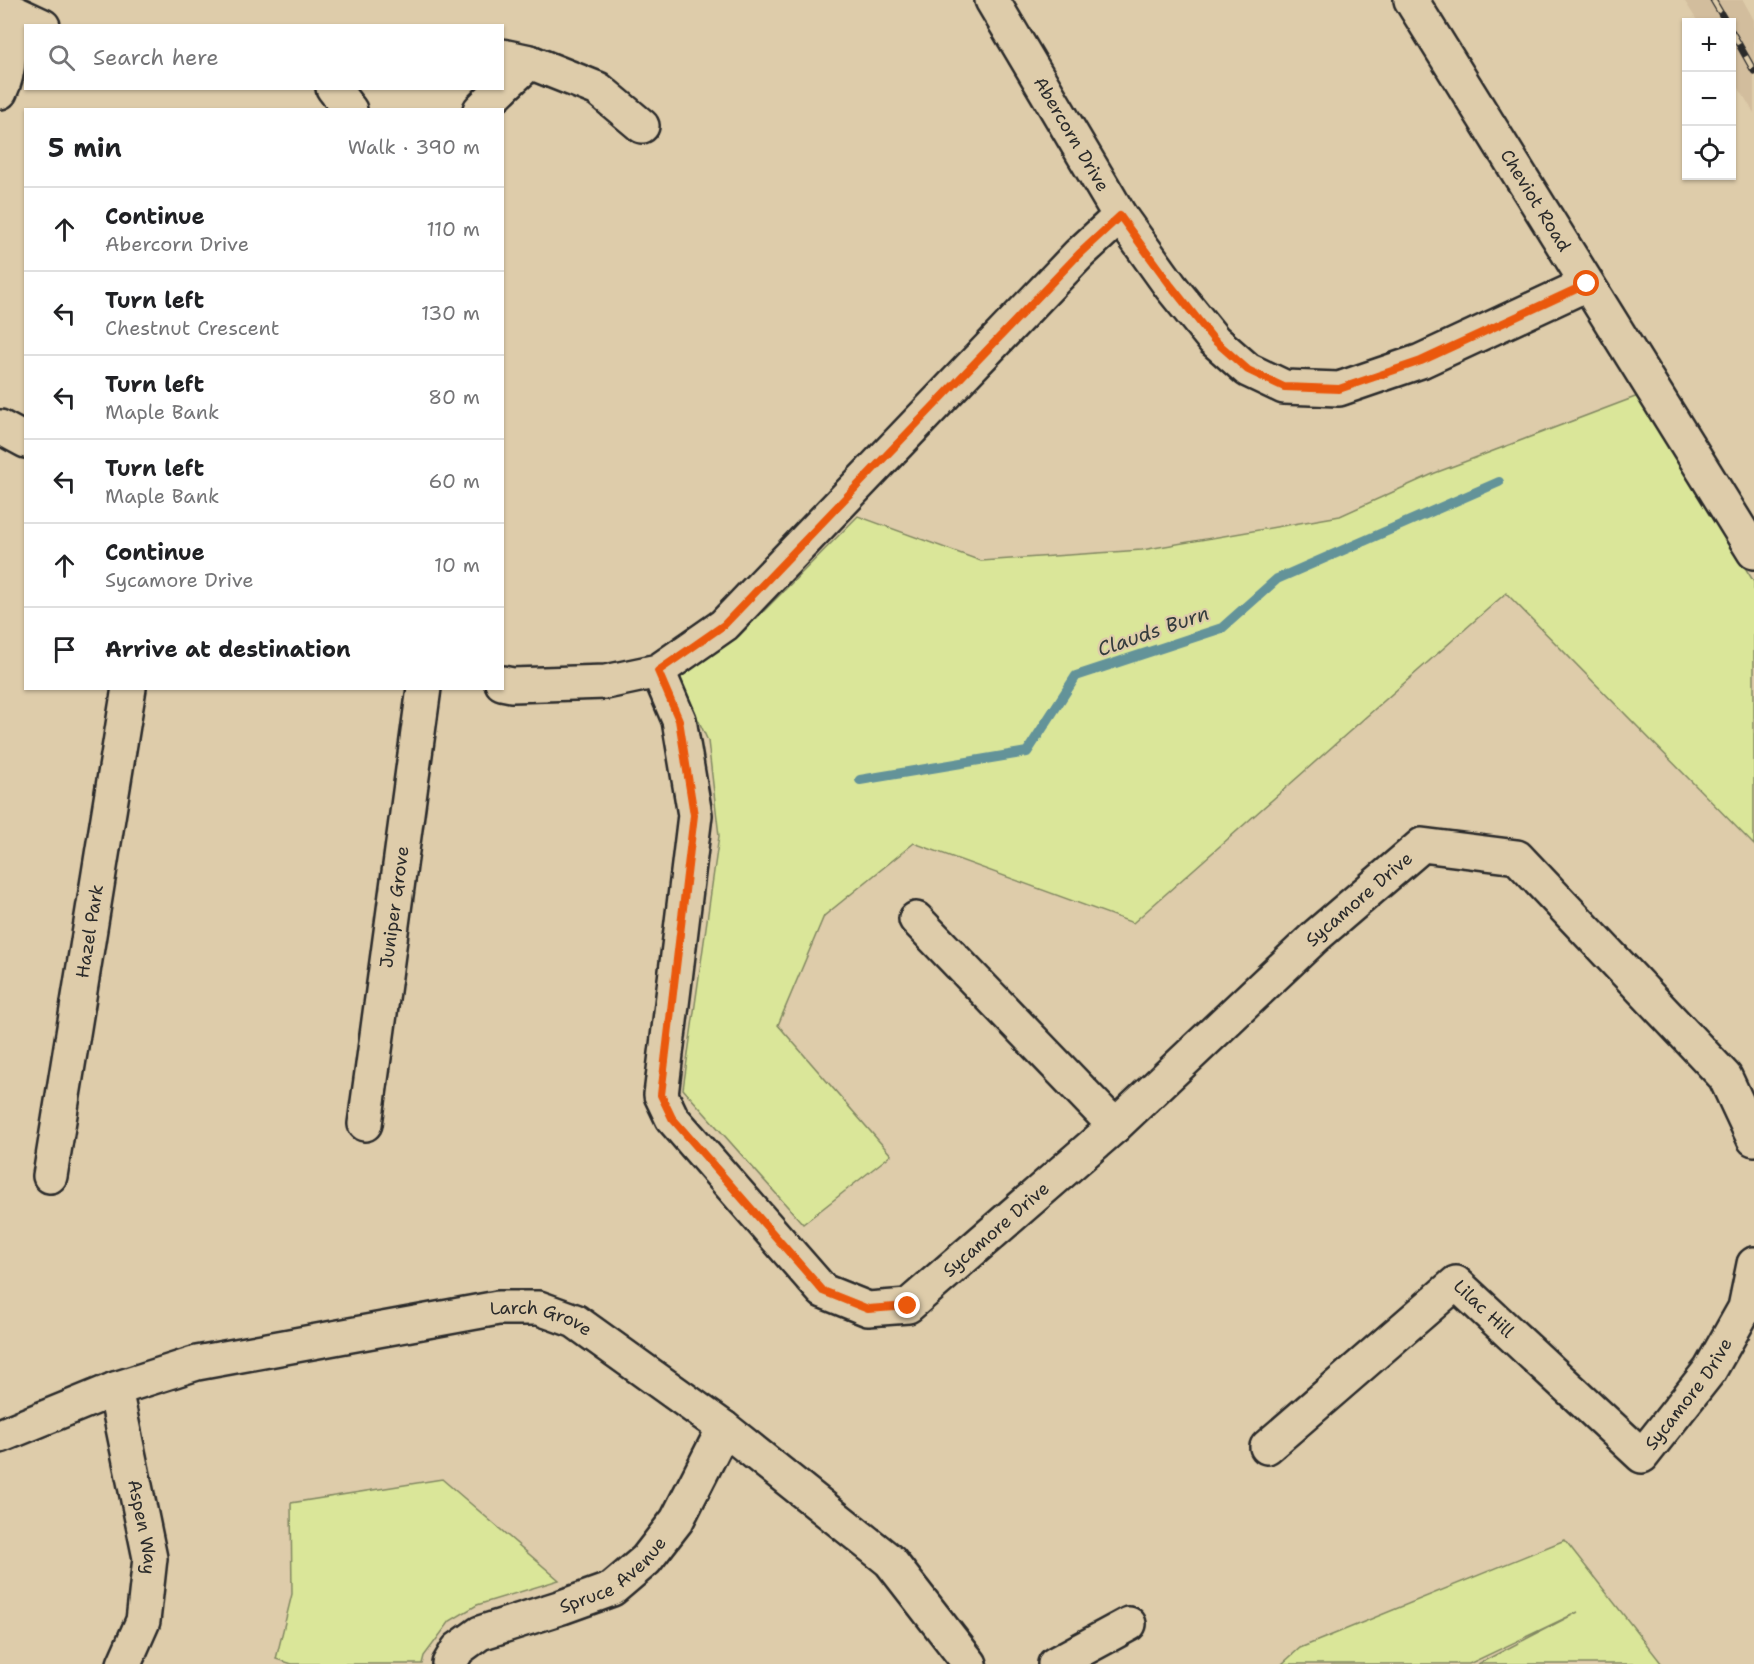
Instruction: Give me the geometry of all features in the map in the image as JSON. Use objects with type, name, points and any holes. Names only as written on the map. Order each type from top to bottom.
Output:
[{"type":"street","name":"Abercorn Drive","points":[[992,0],[1120,216],[1214,340],[1248,370],[1284,387],[1339,389],[1421,361],[1587,284]]},
{"type":"street","name":"Cheviot Road","points":[[1411,0],[1754,552]]},
{"type":"street","points":[[4,8],[40,24]]},
{"type":"street","points":[[0,92],[4,83],[9,53],[4,8]]},
{"type":"street","points":[[504,84],[516,59],[598,89],[642,126]]},
{"type":"street","points":[[335,90],[348,108]]},
{"type":"street","points":[[482,108],[500,90]]},
{"type":"street","points":[[504,683],[606,682],[658,671],[724,625],[1079,254],[1120,216]]},
{"type":"street","points":[[0,427],[24,440]]},
{"type":"street","name":"Sycamore Drive","points":[[658,671],[679,720],[694,815],[661,1095],[672,1118],[823,1291],[868,1309],[908,1306],[1115,1126],[1316,936],[1422,845],[1516,857],[1725,1077],[1754,1139]]},
{"type":"street","name":"Hazel Park","points":[[50,1176],[129,690]]},
{"type":"street","name":"Juniper Grove","points":[[365,1124],[424,690]]},
{"type":"street","points":[[916,919],[1115,1126]]},
{"type":"street","name":"Sycamore Drive","points":[[1642,1456],[1710,1370],[1745,1308],[1754,1264]]},
{"type":"street","name":"Lilac Hill","points":[[1267,1447],[1456,1283],[1642,1456]]},
{"type":"street","name":"Larch Grove","points":[[0,1436],[115,1389],[197,1363],[498,1308],[538,1308],[575,1321],[724,1428],[890,1562],[970,1664]]},
{"type":"street","name":"Aspen Way","points":[[115,1389],[150,1558],[143,1621],[124,1664]]},
{"type":"street","name":"Spruce Avenue","points":[[449,1664],[458,1649],[480,1633],[612,1589],[621,1582],[646,1560],[677,1520],[724,1428]]},
{"type":"street","points":[[1055,1664],[1129,1624]]},
{"type":"shaded area","points":[[1684,0],[1743,0],[1754,20],[1754,113],[1736,84],[1736,18],[1695,18]]},
{"type":"green space","points":[[1638,396],[1754,582],[1754,845],[1506,593],[1133,923],[914,843],[824,916],[778,1025],[891,1155],[803,1224],[683,1089],[719,836],[708,741],[677,674],[739,636],[858,516],[981,561],[1142,550],[1340,516],[1435,473]]},
{"type":"green space","points":[[442,1479],[559,1580],[477,1605],[450,1621],[424,1656],[422,1664],[292,1664],[276,1659],[292,1594],[291,1503]]},
{"type":"green space","points":[[1565,1540],[1662,1664],[1478,1664],[1578,1612],[1469,1664],[1282,1664],[1300,1648]]},
{"type":"waterway","name":"Clauds Burn","points":[[860,780],[1027,752],[1076,676],[1222,628],[1277,579],[1499,482]]},
{"type":"railway","points":[[1713,0],[1724,18]]},
{"type":"railway","points":[[1736,39],[1754,71]]},
{"type":"route","points":[[908,1306],[868,1309],[823,1291],[672,1118],[661,1095],[694,815],[679,720],[658,671],[724,625],[1079,254],[1120,216],[1214,340],[1248,370],[1284,387],[1339,389],[1421,361],[1587,284]]}]
